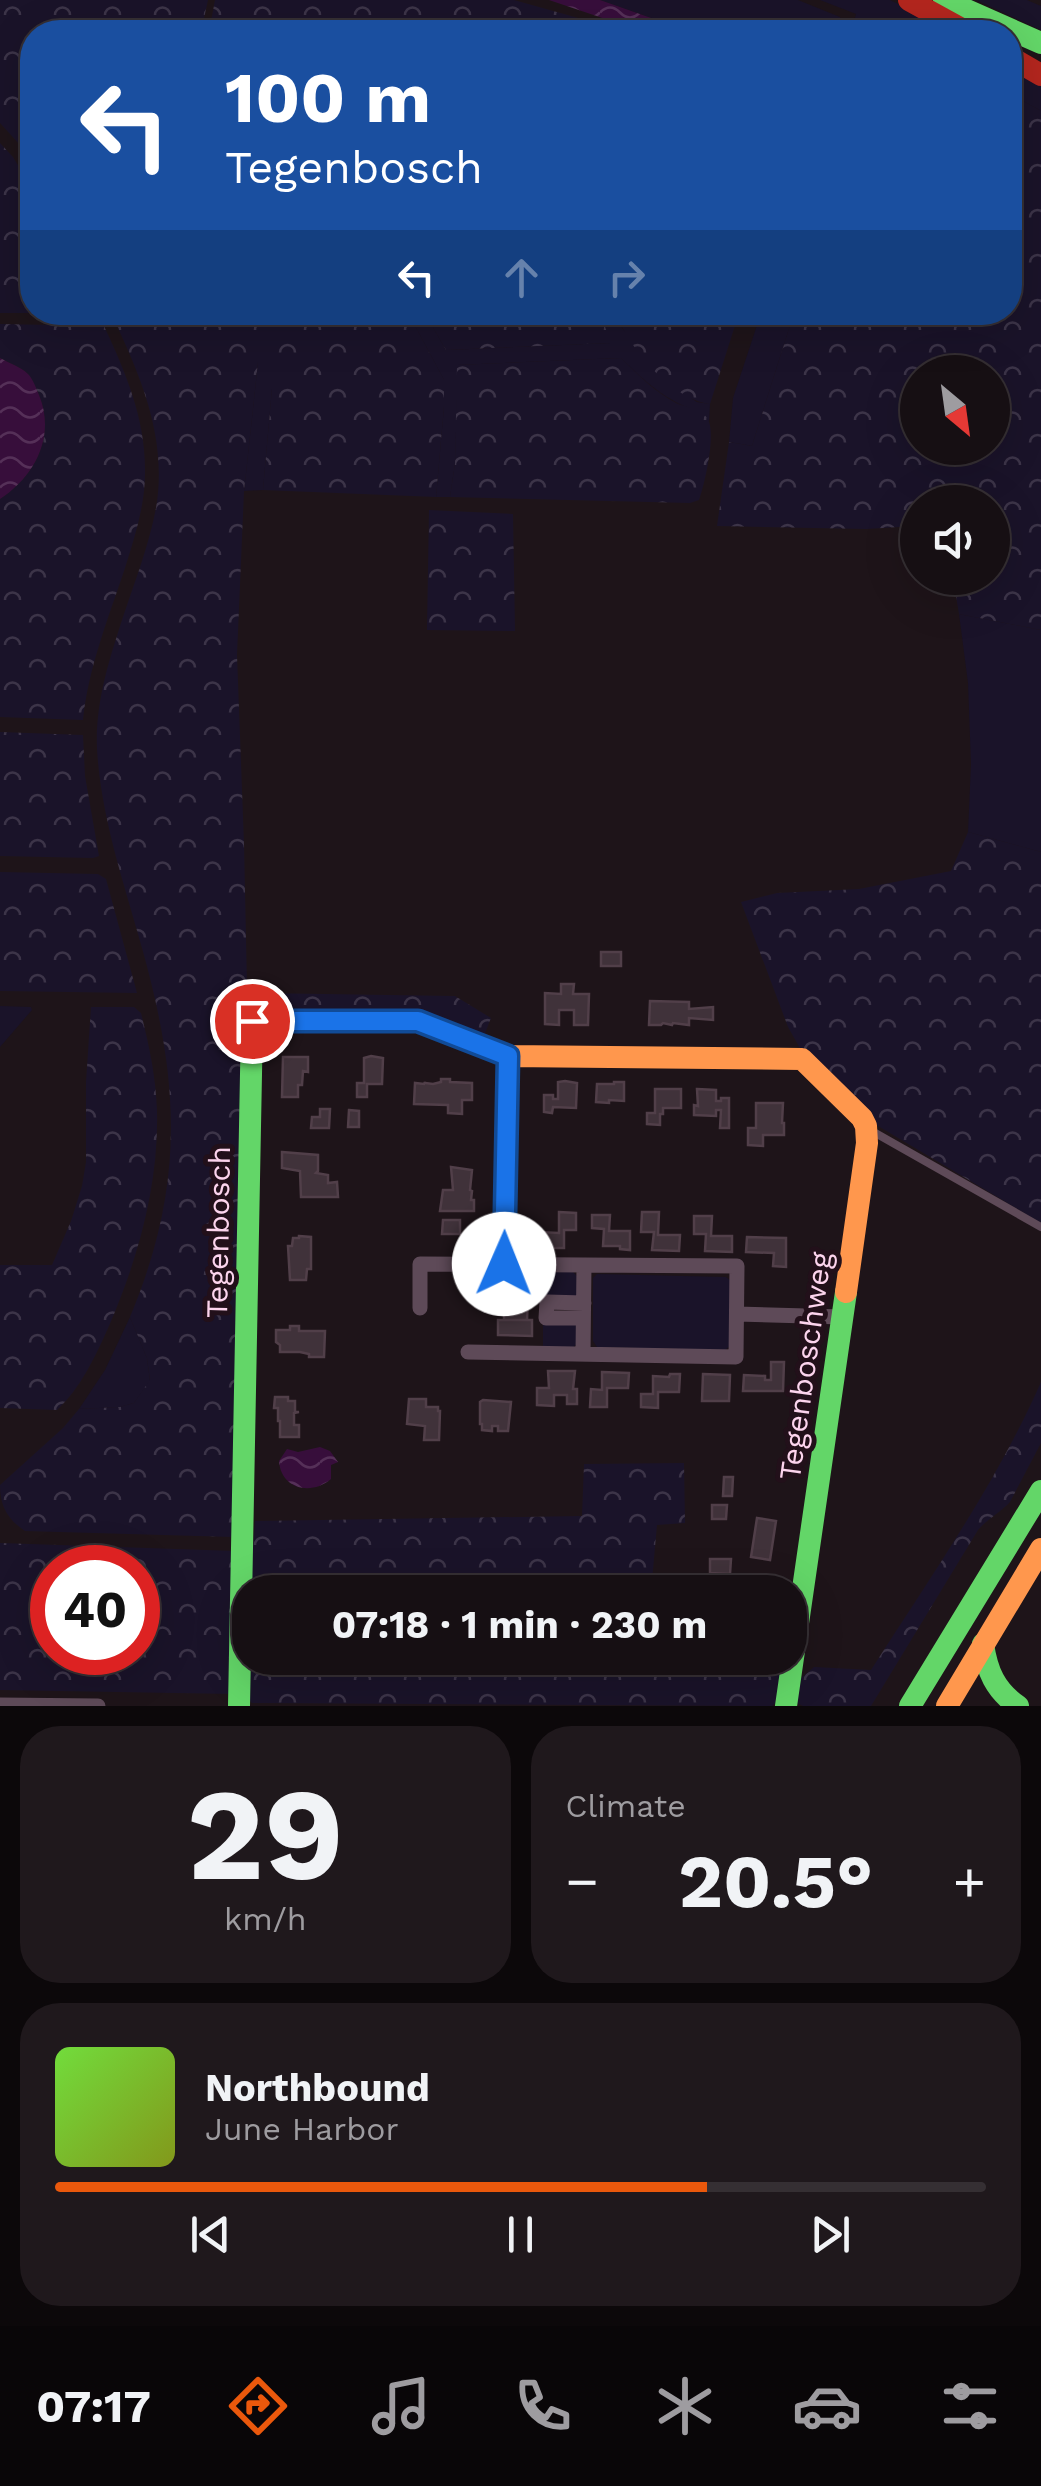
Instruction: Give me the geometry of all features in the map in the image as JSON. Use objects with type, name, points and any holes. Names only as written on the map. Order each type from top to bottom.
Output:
[{"type":"main road","points":[[909,0],[945,20]]},
{"type":"main road","points":[[944,0],[989,20]]},
{"type":"main road","name":"Tegenbosch","points":[[238,1706],[236,1544],[252,1021],[418,1021],[508,1056],[802,1059],[860,1114],[866,1127]]},
{"type":"main road","points":[[504,1264],[508,1056]]},
{"type":"main road","name":"Tegenboschweg","points":[[786,1706],[843,1317],[866,1127]]},
{"type":"main road","points":[[910,1706],[1041,1491]]},
{"type":"main road","points":[[947,1706],[1041,1549]]},
{"type":"main road","points":[[983,1644],[990,1677],[1002,1695],[1018,1706]]},
{"type":"street","points":[[420,1308],[420,1264],[737,1266],[736,1356],[468,1352]]},
{"type":"street","points":[[583,1354],[584,1265]]},
{"type":"street","points":[[736,1314],[843,1317]]},
{"type":"street","points":[[0,1705],[98,1706]]},
{"type":"lane","points":[[866,1127],[1041,1227]]},
{"type":"green space","points":[[0,0],[208,0],[204,20],[20,20],[20,145],[0,123]]},
{"type":"green space","points":[[215,0],[514,0],[585,20],[211,20]]},
{"type":"green space","points":[[600,0],[798,0],[841,20],[657,20]]},
{"type":"green space","points":[[820,0],[890,0],[932,20],[854,20],[856,14]]},
{"type":"green space","points":[[976,0],[1027,0],[1041,6],[1041,30]]},
{"type":"green space","points":[[1022,69],[1041,80],[1041,111],[1022,101]]},
{"type":"green space","points":[[1022,101],[1041,111],[1041,630],[959,614],[956,595],[1010,595],[1010,485],[900,485],[900,527],[717,526],[729,442],[752,446],[790,325],[1022,325]]},
{"type":"green space","points":[[0,143],[20,169],[20,313],[0,313]]},
{"type":"green space","points":[[0,324],[104,326],[138,416],[145,473],[141,511],[94,663],[83,720],[0,717],[0,499],[32,467],[45,425],[44,410],[30,376],[0,358]]},
{"type":"green space","points":[[116,325],[258,325],[258,362],[244,491],[237,655],[248,1032],[233,1537],[25,1531],[6,1511],[0,1493],[0,1485],[79,1409],[134,1403],[150,1380],[147,1358],[130,1317],[148,1269],[168,1178],[169,1090],[155,997],[108,825],[97,749],[108,666],[146,549],[159,482],[155,431]]},
{"type":"green space","points":[[258,325],[272,325],[272,389],[263,490],[244,491],[258,362]]},
{"type":"green space","points":[[272,325],[414,325],[444,380],[436,497],[263,490],[272,389]]},
{"type":"green space","points":[[414,325],[432,325],[446,350],[610,343],[604,325],[621,325],[682,392],[697,402],[710,404],[709,422],[697,411],[660,392],[621,358],[458,365],[450,497],[436,497],[444,380]]},
{"type":"green space","points":[[432,325],[604,325],[611,343],[446,350]]},
{"type":"green space","points":[[735,325],[710,404],[681,393],[653,370],[622,327]]},
{"type":"green space","points":[[757,325],[790,325],[752,446],[729,442],[733,398]]},
{"type":"green space","points":[[621,358],[661,394],[707,417],[710,449],[699,500],[690,503],[450,497],[455,464],[457,365]]},
{"type":"green space","points":[[429,510],[513,514],[515,631],[427,630]]},
{"type":"green space","points":[[959,614],[1041,630],[1041,852],[968,832],[968,683]]},
{"type":"green space","points":[[0,732],[83,735],[85,776],[99,856],[0,856]]},
{"type":"green space","points":[[968,832],[1041,852],[1041,1223],[873,1123],[801,1050],[788,1027],[741,902],[777,893],[859,889],[951,871]]},
{"type":"green space","points":[[0,872],[98,874],[106,879],[137,993],[0,991]]},
{"type":"green space","points":[[257,993],[455,996],[491,1018],[482,1041],[418,1016],[256,1015]]},
{"type":"green space","points":[[0,1006],[32,1010],[0,1047]]},
{"type":"green space","points":[[91,1007],[134,1007],[141,1013],[152,1061],[157,1111],[145,1221],[109,1326],[73,1392],[57,1410],[0,1408],[0,1265],[52,1265],[71,1221],[86,1162]]},
{"type":"green space","points":[[545,1269],[571,1270],[578,1277],[578,1294],[574,1299],[544,1299]]},
{"type":"green space","points":[[597,1274],[726,1277],[731,1281],[730,1346],[725,1350],[597,1347],[593,1341],[593,1278]]},
{"type":"green space","points":[[130,1317],[147,1358],[150,1381],[134,1403],[79,1409],[105,1370]]},
{"type":"green space","points":[[543,1321],[574,1321],[578,1326],[578,1343],[571,1349],[543,1350]]},
{"type":"green space","points":[[1041,1382],[1041,1443],[1010,1502],[978,1530],[871,1706],[803,1706],[795,1702],[792,1686],[814,1667],[871,1670],[983,1493]]},
{"type":"green space","points":[[684,1463],[685,1523],[657,1525],[653,1575],[251,1575],[255,1521],[582,1516],[584,1464]]},
{"type":"green space","points":[[0,1543],[59,1545],[30,1545],[30,1675],[160,1675],[160,1548],[235,1551],[234,1694],[0,1690]]},
{"type":"green space","points":[[247,1675],[785,1675],[783,1696],[772,1706],[252,1703],[243,1694]]},
{"type":"water","points":[[549,0],[600,0],[657,20],[608,20]]},
{"type":"water","points":[[0,358],[31,378],[44,410],[45,425],[32,467],[0,499]]},
{"type":"water","points":[[320,1447],[330,1451],[338,1462],[331,1465],[331,1479],[306,1488],[285,1478],[279,1461],[287,1449],[298,1452]]},
{"type":"building","points":[[601,952],[621,952],[621,966],[601,966]]},
{"type":"building","points":[[561,984],[574,984],[573,994],[589,994],[588,1025],[574,1025],[574,1010],[559,1010],[559,1025],[545,1024],[545,993],[561,994]]},
{"type":"building","points":[[650,1001],[689,1002],[689,1009],[713,1007],[713,1020],[689,1018],[689,1025],[649,1025]]},
{"type":"building","points":[[283,1057],[308,1057],[308,1072],[303,1071],[298,1097],[282,1097]]},
{"type":"building","points":[[364,1058],[383,1058],[382,1084],[367,1084],[367,1097],[357,1097],[357,1083],[364,1083]]},
{"type":"building","points":[[441,1079],[472,1083],[472,1100],[462,1100],[462,1114],[448,1113],[448,1105],[414,1104],[415,1083],[433,1084]]},
{"type":"building","points":[[558,1082],[577,1083],[576,1108],[553,1107],[552,1113],[544,1112],[544,1095],[558,1099]]},
{"type":"building","points":[[624,1082],[624,1101],[596,1102],[597,1084]]},
{"type":"building","points":[[655,1089],[681,1089],[681,1108],[663,1108],[660,1125],[647,1124],[647,1113],[655,1113]]},
{"type":"building","points":[[697,1089],[716,1090],[716,1101],[729,1098],[729,1128],[720,1128],[721,1110],[716,1110],[716,1116],[694,1115]]},
{"type":"building","points":[[756,1103],[783,1103],[784,1135],[763,1135],[763,1146],[748,1145],[748,1128],[756,1128]]},
{"type":"building","points":[[320,1109],[330,1109],[329,1128],[311,1128],[312,1117],[320,1117]]},
{"type":"building","points":[[349,1110],[359,1111],[359,1127],[348,1127]]},
{"type":"building","points":[[282,1152],[318,1155],[316,1173],[328,1175],[328,1183],[337,1182],[338,1197],[301,1197],[300,1171],[282,1168]]},
{"type":"building","points":[[451,1167],[472,1170],[474,1211],[440,1211],[443,1190],[453,1190]]},
{"type":"building","points":[[559,1212],[576,1213],[576,1230],[564,1230],[564,1248],[538,1248],[538,1232],[559,1233]]},
{"type":"building","points":[[642,1212],[659,1212],[658,1235],[680,1235],[679,1251],[652,1250],[654,1232],[641,1232]]},
{"type":"building","points":[[592,1215],[610,1215],[609,1231],[630,1231],[630,1250],[603,1246],[604,1229],[592,1228]]},
{"type":"building","points":[[694,1216],[712,1216],[711,1236],[732,1236],[732,1252],[705,1251],[706,1234],[694,1234]]},
{"type":"building","points":[[443,1220],[460,1220],[460,1234],[442,1234]]},
{"type":"building","points":[[299,1236],[311,1237],[311,1269],[307,1269],[306,1280],[290,1280],[288,1246]]},
{"type":"building","points":[[747,1237],[786,1238],[786,1267],[773,1266],[774,1253],[746,1252]]},
{"type":"building","points":[[499,1280],[533,1281],[533,1296],[499,1296]]},
{"type":"building","points":[[504,1296],[528,1296],[527,1320],[504,1320]]},
{"type":"building","points":[[498,1320],[532,1320],[532,1336],[498,1335]]},
{"type":"building","points":[[290,1326],[299,1326],[299,1331],[325,1331],[324,1357],[280,1352],[276,1330],[290,1330]]},
{"type":"building","points":[[771,1362],[784,1362],[783,1391],[743,1391],[744,1375],[771,1380]]},
{"type":"building","points":[[548,1371],[575,1371],[573,1389],[577,1389],[577,1404],[567,1404],[567,1395],[554,1395],[554,1406],[537,1405],[537,1388],[549,1388]]},
{"type":"building","points":[[602,1372],[629,1373],[628,1388],[607,1388],[607,1407],[590,1407],[591,1389],[602,1390]]},
{"type":"building","points":[[680,1374],[679,1392],[658,1392],[658,1408],[641,1407],[641,1394],[653,1394],[653,1376]]},
{"type":"building","points":[[703,1374],[730,1375],[729,1401],[702,1401]]},
{"type":"building","points":[[275,1397],[295,1401],[295,1412],[299,1412],[294,1413],[294,1425],[299,1425],[299,1437],[280,1437]]},
{"type":"building","points":[[409,1399],[426,1399],[426,1407],[438,1407],[439,1440],[424,1440],[425,1426],[407,1424]]},
{"type":"building","points":[[483,1400],[511,1402],[508,1431],[498,1431],[498,1426],[492,1426],[492,1431],[482,1430]]},
{"type":"building","points":[[724,1477],[733,1477],[732,1496],[723,1496]]},
{"type":"building","points":[[712,1505],[727,1505],[726,1519],[712,1519]]},
{"type":"building","points":[[757,1518],[776,1521],[770,1560],[751,1557]]},
{"type":"building","points":[[710,1559],[731,1559],[730,1574],[710,1573]]},
{"type":"traffic: fast","points":[[944,0],[989,20]]},
{"type":"traffic: fast","points":[[1022,35],[1041,43]]},
{"type":"traffic: fast","points":[[239,1706],[252,1021],[294,1021]]},
{"type":"traffic: fast","points":[[786,1706],[846,1292]]},
{"type":"traffic: fast","points":[[910,1706],[1041,1491]]},
{"type":"traffic: fast","points":[[983,1644],[993,1679],[1018,1706]]},
{"type":"traffic: slow","points":[[294,1021],[419,1021],[508,1056]]},
{"type":"traffic: slow","points":[[504,1264],[508,1056],[802,1059],[866,1126],[867,1143],[846,1292]]},
{"type":"traffic: slow","points":[[947,1706],[1041,1549]]},
{"type":"traffic: jam","points":[[909,0],[945,20]]},
{"type":"traffic: jam","points":[[1022,64],[1041,75]]},
{"type":"route","points":[[252,1021],[418,1021],[508,1056],[504,1264]]}]
